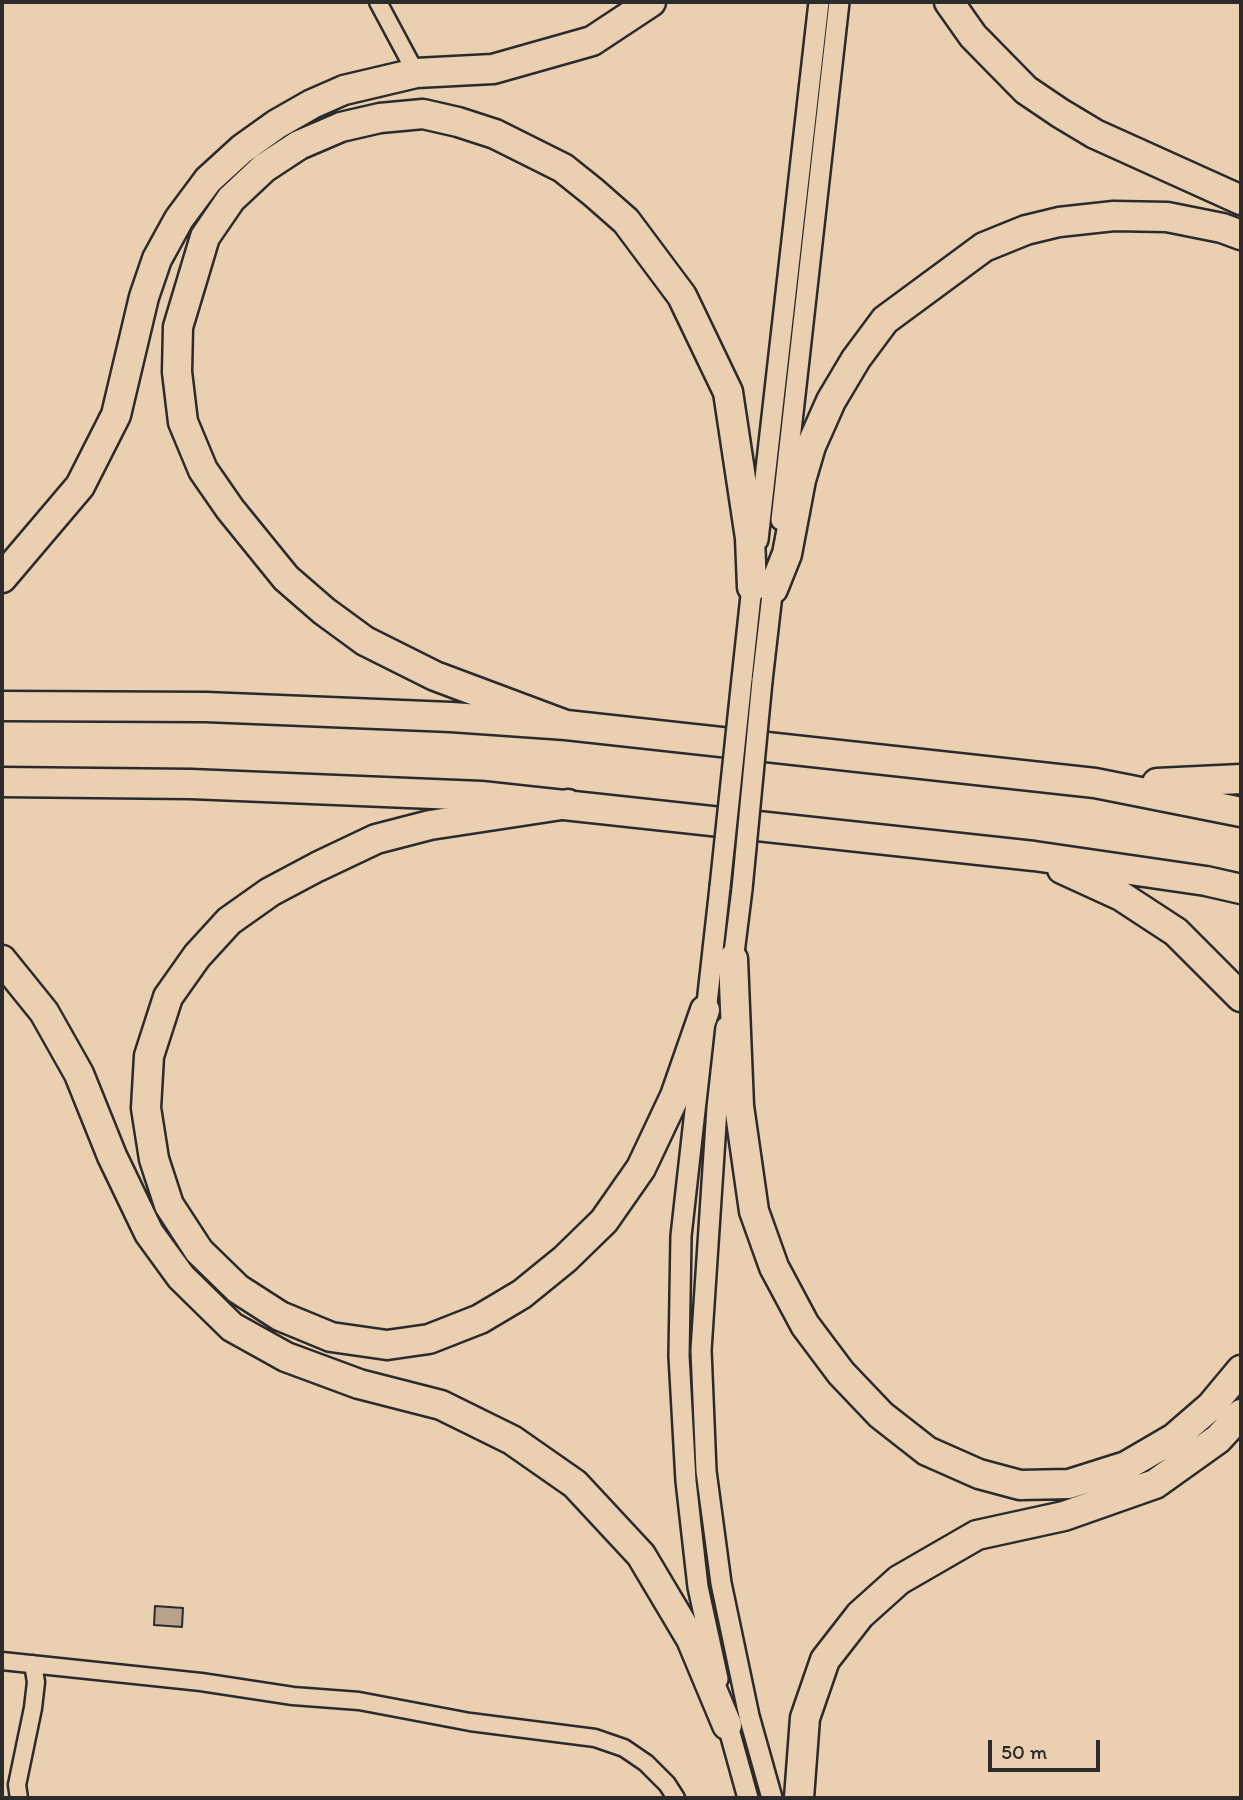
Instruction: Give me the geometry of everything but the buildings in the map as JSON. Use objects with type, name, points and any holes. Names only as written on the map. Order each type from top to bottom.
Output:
[{"type":"highway","points":[[2,578],[80,486],[116,415],[144,297],[158,259],[179,219],[208,180],[242,149],[277,124],[344,90],[416,73],[493,69],[592,41],[650,2]]},
{"type":"highway","points":[[949,2],[973,36],[1026,90],[1095,134],[1241,200]]},
{"type":"highway","points":[[566,725],[435,676],[365,641],[324,611],[286,578],[230,509],[204,470],[183,422],[177,372],[178,327],[205,237],[231,199],[264,168],[299,145],[341,127],[380,118],[423,114],[495,134],[563,169],[593,192],[626,221],[682,296],[728,392],[750,538],[763,588]]},
{"type":"highway","points":[[763,588],[788,554],[811,446],[831,401],[856,359],[885,320],[984,247],[1026,230],[1059,222],[1114,216],[1167,217],[1241,234]]},
{"type":"highway","points":[[2,706],[206,707],[437,716],[566,725],[1095,783],[1241,812]]},
{"type":"highway","points":[[1095,783],[1241,779]]},
{"type":"highway","points":[[2,782],[191,784],[481,796],[1034,856],[1241,888]]},
{"type":"highway","points":[[568,804],[430,825],[376,839],[270,892],[229,921],[197,956],[168,998],[149,1056],[146,1108],[154,1159],[169,1205],[199,1251],[238,1289],[280,1316],[331,1337],[387,1345],[429,1339],[480,1319],[522,1294],[565,1259],[604,1221],[641,1168],[675,1096],[705,1010]]},
{"type":"highway","points":[[1034,856],[1121,896],[1175,932],[1241,997]]},
{"type":"highway","points":[[733,959],[739,1106],[754,1211],[774,1267],[805,1325],[841,1373],[881,1415],[928,1451],[979,1474],[1020,1485],[1069,1484],[1126,1466],[1174,1438],[1211,1406],[1241,1370]]},
{"type":"highway","points":[[2,960],[50,1022],[79,1074],[112,1156],[149,1233],[181,1277],[232,1326],[286,1357],[359,1384],[441,1405],[512,1440],[575,1484],[641,1555],[691,1640],[727,1726]]},
{"type":"highway","points":[[799,1798],[805,1718],[825,1660],[860,1615],[899,1580],[977,1535],[1063,1516],[1156,1484],[1218,1439],[1241,1414]]},
{"type":"street","points":[[378,2],[416,73]]},
{"type":"street","points":[[763,588],[819,2]]},
{"type":"street","points":[[748,1798],[727,1726],[698,1587],[687,1481],[679,1356],[681,1236],[720,887],[752,680],[839,2]]},
{"type":"street","points":[[752,680],[742,889],[717,1108],[701,1350],[705,1458],[721,1583],[749,1716],[772,1798]]},
{"type":"street","points":[[2,1661],[201,1682],[293,1696],[359,1701],[470,1722],[541,1729],[594,1738],[624,1748],[646,1763],[667,1784],[676,1798]]},
{"type":"street","points":[[19,1798],[17,1785],[35,1695],[33,1664]]}]
